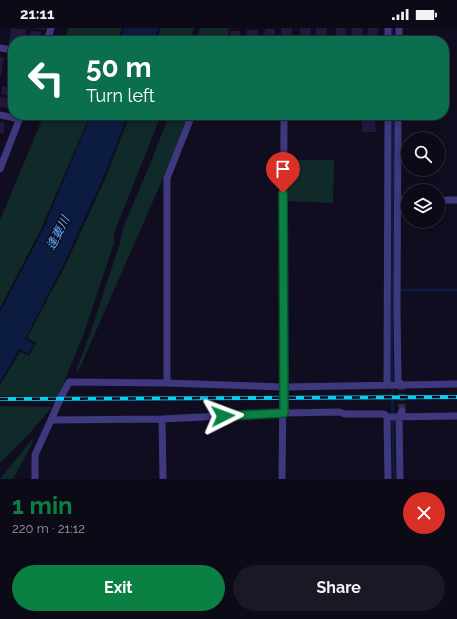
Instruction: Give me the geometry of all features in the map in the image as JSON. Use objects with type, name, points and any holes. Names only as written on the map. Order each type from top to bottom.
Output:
[{"type":"street","points":[[0,169],[19,120]]},
{"type":"street","points":[[167,383],[167,178],[190,120]]},
{"type":"street","points":[[282,479],[284,413],[284,120]]},
{"type":"street","points":[[387,385],[388,120]]},
{"type":"street","points":[[398,120],[398,381],[402,385]]},
{"type":"street","points":[[445,200],[457,200]]},
{"type":"street","points":[[35,479],[35,455],[69,382],[167,383],[283,387],[457,384]]},
{"type":"street","points":[[51,420],[162,419],[339,412],[345,414],[384,414],[387,417],[400,414],[457,416]]},
{"type":"street","points":[[400,414],[400,479]]},
{"type":"street","points":[[387,417],[388,479]]},
{"type":"street","points":[[162,419],[163,479]]},
{"type":"green space","points":[[68,28],[122,28],[119,36],[66,36]]},
{"type":"green space","points":[[161,28],[194,28],[191,36],[158,36]]},
{"type":"green space","points":[[200,28],[229,28],[228,36],[198,36]]},
{"type":"green space","points":[[42,120],[88,120],[41,229],[0,308],[0,220]]},
{"type":"green space","points":[[128,120],[159,120],[114,233],[114,243],[83,336],[58,396],[0,396],[0,385],[20,352],[29,356],[36,343],[27,338],[66,264],[105,179]]},
{"type":"green space","points":[[167,120],[186,120],[164,176],[78,372],[76,371],[120,243],[123,228]]},
{"type":"green space","points":[[285,160],[334,160],[333,203],[284,201]]},
{"type":"green space","points":[[0,406],[52,407],[29,434],[0,463]]},
{"type":"green space","points":[[34,437],[31,446],[13,479],[0,479]]},
{"type":"water","points":[[124,28],[158,28],[156,36],[121,36]]},
{"type":"water","name":"逢妻川","points":[[89,120],[126,120],[103,178],[64,263],[25,339],[34,344],[28,354],[19,349],[0,382],[0,312],[43,230]]},
{"type":"building","points":[[11,28],[26,30],[25,36],[10,36]]},
{"type":"building","points":[[281,28],[292,28],[291,36],[281,36]]},
{"type":"building","points":[[300,28],[311,28],[310,36],[300,36]]},
{"type":"building","points":[[316,28],[327,28],[326,36],[315,36]]},
{"type":"building","points":[[336,28],[346,28],[345,36],[335,36]]},
{"type":"building","points":[[352,28],[363,28],[362,36],[351,36]]},
{"type":"building","points":[[368,28],[378,28],[377,36],[367,36]]},
{"type":"building","points":[[265,29],[275,29],[274,36],[264,36]]},
{"type":"building","points":[[247,30],[258,30],[257,36],[246,36]]},
{"type":"building","points":[[31,31],[41,32],[41,36],[30,36]]},
{"type":"building","points":[[230,31],[240,31],[240,36],[230,36]]},
{"type":"building","points":[[0,57],[4,57],[1,77],[0,77]]},
{"type":"building","points":[[2,86],[8,87],[8,96],[1,94]]},
{"type":"building","points":[[0,97],[8,98],[7,108],[0,107]]},
{"type":"building","points":[[362,120],[375,120],[376,132],[362,132]]},
{"type":"building","points":[[0,122],[5,123],[3,134],[0,133]]},
{"type":"waterway","points":[[392,28],[392,36]]},
{"type":"waterway","points":[[393,120],[392,381],[394,479]]},
{"type":"waterway","points":[[398,290],[457,290]]},
{"type":"tunnel","points":[[402,385],[402,411]]},
{"type":"railway","points":[[0,399],[457,397]]},
{"type":"route","points":[[223,416],[284,413],[283,193]]}]
